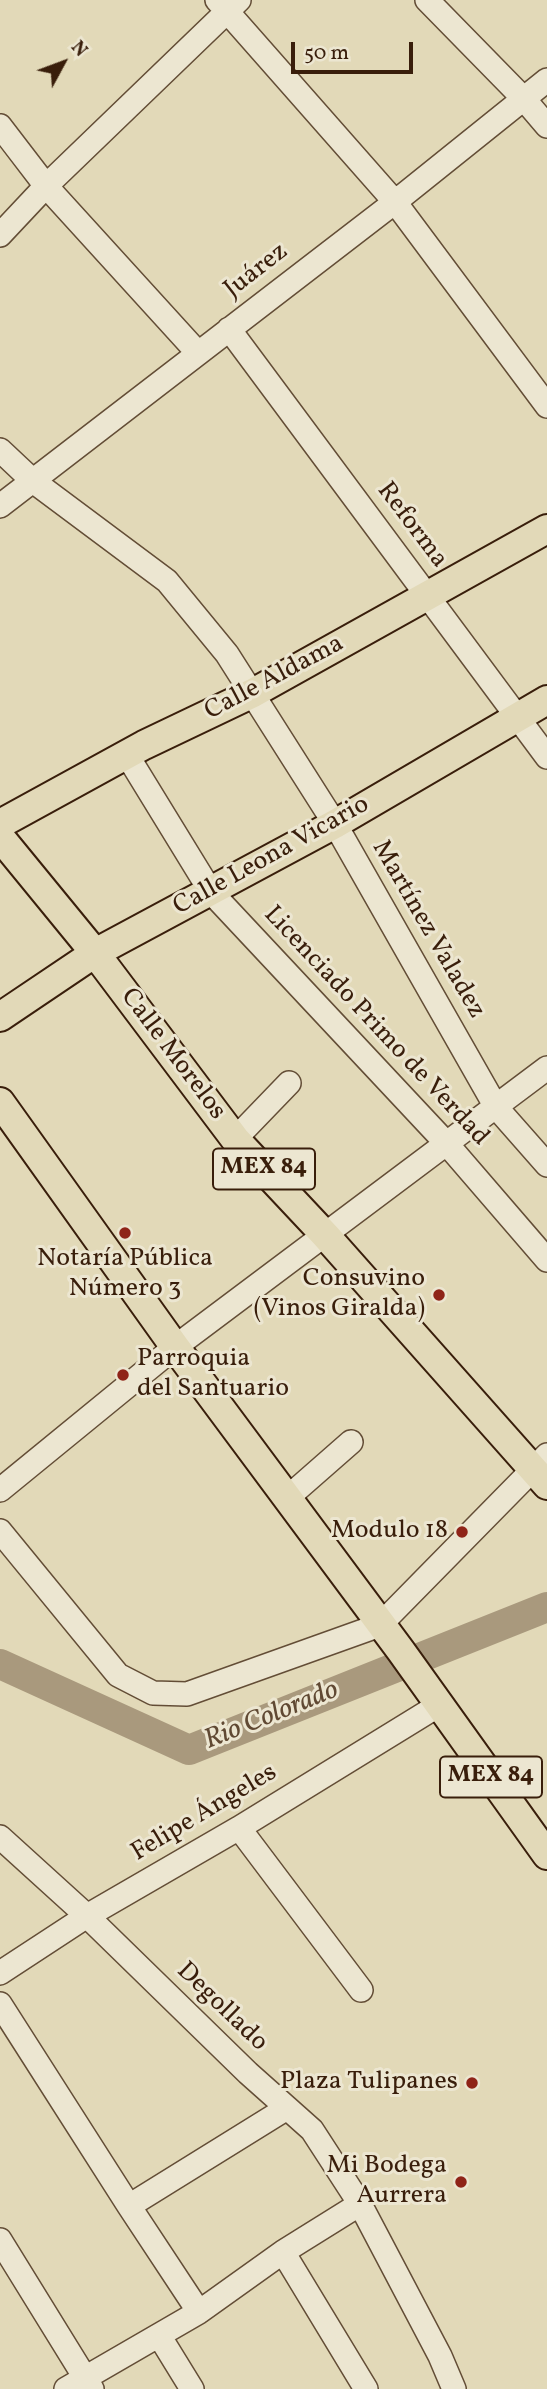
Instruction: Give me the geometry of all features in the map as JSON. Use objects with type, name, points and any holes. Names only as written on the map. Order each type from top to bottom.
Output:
[{"type":"main road","name":"Calle Aldama","points":[[0,824],[127,755],[253,693],[547,529]]},
{"type":"main road","name":"Calle Leona Vicario","points":[[0,1017],[95,953],[335,824],[547,700]]},
{"type":"main road","name":"Calle Morelos","points":[[0,837],[95,953],[235,1139],[542,1470]]},
{"type":"main road","name":"MEX 84","points":[[0,1102],[175,1347],[401,1651],[547,1855]]},
{"type":"street","points":[[432,2],[547,126]]},
{"type":"street","points":[[0,235],[228,4],[395,201],[547,406]]},
{"type":"street","name":"Juárez","points":[[0,506],[547,80]]},
{"type":"street","points":[[0,126],[46,186],[198,353]]},
{"type":"street","name":"Reforma","points":[[229,329],[547,757]]},
{"type":"street","name":"Martínez Valadez","points":[[0,450],[33,481],[167,581],[227,654],[335,824],[496,1107],[547,1165]]},
{"type":"street","name":"Licenciado Primo de Verdad","points":[[127,755],[211,892],[447,1144],[547,1260]]},
{"type":"street","points":[[0,1490],[175,1347],[547,1068]]},
{"type":"street","points":[[235,1139],[289,1083]]},
{"type":"street","points":[[286,1499],[351,1442]]},
{"type":"street","points":[[0,1531],[118,1675],[153,1693],[187,1694],[380,1625],[542,1470]]},
{"type":"street","name":"Felipe Ángeles","points":[[0,1973],[87,1916],[239,1828],[437,1702]]},
{"type":"street","points":[[239,1828],[361,1990]]},
{"type":"street","name":"Degollado","points":[[0,1837],[87,1916],[248,2073],[312,2130],[360,2204],[440,2356],[454,2389]]},
{"type":"street","points":[[0,2004],[199,2312]]},
{"type":"street","points":[[129,2206],[287,2108]]},
{"type":"street","points":[[0,2240],[82,2385],[199,2312],[283,2252],[360,2204]]},
{"type":"street","points":[[283,2252],[366,2389]]},
{"type":"street","points":[[160,2337],[192,2389]]},
{"type":"waterway","name":"Rio Colorado","points":[[0,1664],[189,1750],[547,1607]]},
{"type":"place","name":"Notaría Pública Número 3","points":[[125,1233]]},
{"type":"place","name":"Consuvino (Vinos Giralda)","points":[[439,1295]]},
{"type":"place","name":"Parroquia del Santuario","points":[[123,1375]]},
{"type":"place","name":"Modulo 18","points":[[462,1532]]},
{"type":"place","name":"Plaza Tulipanes","points":[[472,2083]]},
{"type":"place","name":"Mi Bodega Aurrera","points":[[461,2182]]}]
